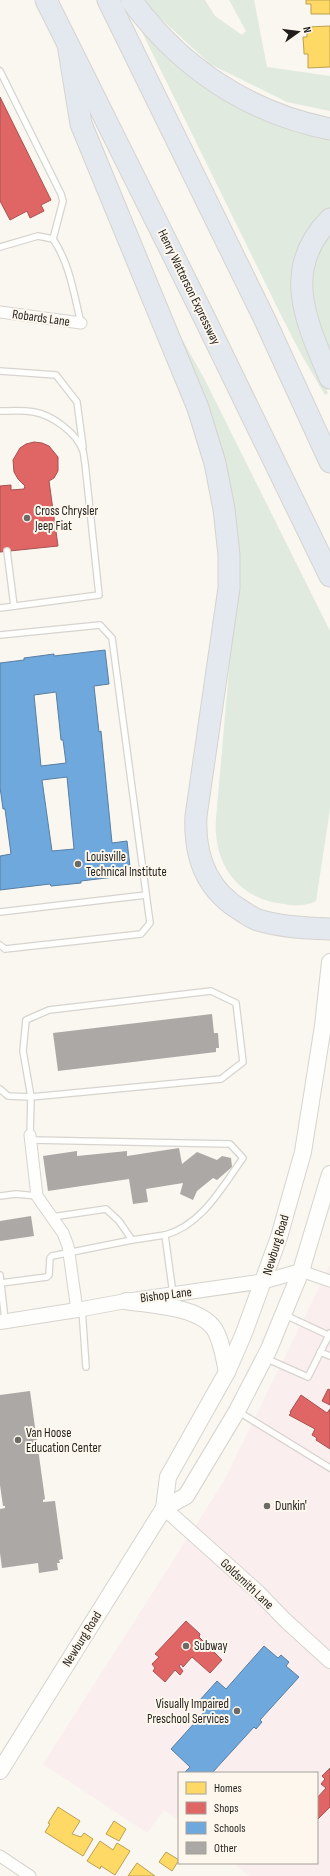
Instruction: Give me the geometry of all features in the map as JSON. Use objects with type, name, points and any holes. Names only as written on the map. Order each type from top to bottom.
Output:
[{"type":"highway","name":"Henry Watterson Expressway","points":[[46,0],[330,576]]},
{"type":"highway","points":[[108,0],[264,318],[330,462]]},
{"type":"highway","points":[[131,0],[160,36],[196,69],[217,84],[240,98],[265,110],[292,120],[330,130]]},
{"type":"highway","points":[[68,44],[81,124],[198,408],[215,463],[224,509],[229,555],[229,588],[196,816],[198,854],[208,879],[229,904],[256,919],[280,925],[330,929]]},
{"type":"highway","points":[[330,219],[315,237],[307,256],[302,278],[302,301],[306,320],[330,378]]},
{"type":"main road","name":"Newburg Road","points":[[0,1771],[164,1508],[168,1477],[227,1372],[244,1333],[279,1237],[303,1152],[323,1026],[330,962]]},
{"type":"main road","name":"Newburg Road","points":[[164,1508],[186,1496],[237,1410],[264,1358],[301,1272],[330,1174]]},
{"type":"main road","points":[[126,1301],[191,1312],[207,1320],[219,1338],[227,1372]]},
{"type":"street","name":"Robards Lane","points":[[0,312],[81,323]]},
{"type":"street","points":[[31,1138],[37,1196],[63,1233],[80,1310]]},
{"type":"street","name":"Bishop Lane","points":[[2,1322],[126,1301],[264,1281],[301,1272],[330,1280]]},
{"type":"street","name":"Goldsmith Lane","points":[[164,1508],[258,1592],[285,1620],[330,1661]]},
{"type":"street","points":[[0,1856],[30,1876]]},
{"type":"lane","points":[[0,71],[62,194],[63,201],[53,240]]},
{"type":"lane","points":[[0,247],[38,236],[53,240],[61,252],[65,262],[81,323]]},
{"type":"lane","points":[[0,371],[56,375],[77,402],[99,595],[0,608]]},
{"type":"lane","points":[[0,411],[35,412],[42,414],[69,431],[78,441],[83,451]]},
{"type":"lane","points":[[7,551],[14,606]]},
{"type":"lane","points":[[0,635],[100,625],[112,638],[150,923],[141,934],[5,949],[0,945]]},
{"type":"lane","points":[[0,912],[146,895]]},
{"type":"lane","points":[[0,1089],[8,1096],[31,1097],[221,1079],[243,1062],[236,1004],[211,991],[49,1010],[26,1020],[23,1051],[31,1097],[31,1138],[230,1144],[243,1158],[206,1210],[174,1232],[52,1256],[50,1258],[49,1275],[47,1277],[1,1283]]},
{"type":"lane","points":[[0,1196],[16,1194],[37,1196]]},
{"type":"lane","points":[[52,1217],[106,1209],[119,1222],[132,1240]]},
{"type":"lane","points":[[164,1235],[173,1294]]},
{"type":"lane","points":[[0,1275],[2,1322]]},
{"type":"lane","points":[[80,1310],[86,1367]]},
{"type":"lane","points":[[264,1358],[308,1377],[330,1334],[283,1314]]},
{"type":"lane","points":[[320,1352],[330,1356]]},
{"type":"lane","points":[[237,1410],[330,1468]]},
{"type":"shaded area","points":[[145,0],[205,0],[215,16],[242,35],[246,31],[229,0],[254,0],[267,67],[330,76],[330,111],[287,102],[210,64],[157,15]]},
{"type":"shaded area","points":[[144,30],[274,123],[330,140],[330,208],[320,218],[306,240],[319,371],[328,393],[325,395],[301,354],[279,311],[142,32]]},
{"type":"shaded area","points":[[330,233],[330,352],[313,306],[312,279],[315,265]]},
{"type":"shaded area","points":[[173,323],[205,380],[330,631],[330,809],[316,901],[309,904],[288,905],[268,901],[254,895],[241,887],[232,876],[224,864],[219,851],[216,835],[216,819],[235,602]]},
{"type":"shaded area","points":[[330,1265],[330,1876],[249,1876],[235,1864],[318,1864],[318,1772],[178,1772],[178,1819],[164,1810],[147,1833],[43,1764],[224,1481]]},
{"type":"building: Homes","points":[[306,0],[330,0],[330,14],[311,14],[311,4],[306,4]]},
{"type":"building: Homes","points":[[330,26],[330,67],[308,68],[308,54],[304,54],[303,37],[307,37],[307,27]]},
{"type":"building: Homes","points":[[58,1807],[80,1821],[72,1834],[81,1837],[84,1833],[93,1839],[83,1856],[45,1832],[50,1824],[48,1823]]},
{"type":"building: Homes","points":[[114,1821],[126,1829],[119,1841],[106,1834]]},
{"type":"building: Homes","points":[[100,1841],[113,1850],[117,1843],[130,1851],[115,1875],[101,1866],[100,1869],[87,1861]]},
{"type":"building: Homes","points":[[166,1852],[178,1859],[172,1871],[159,1862]]},
{"type":"building: Homes","points":[[137,1863],[155,1876],[128,1876]]},
{"type":"building: Shops","points":[[0,97],[51,200],[41,205],[44,211],[30,218],[27,211],[10,220],[0,201]]},
{"type":"building: Shops","name":"Cross Chrysler Jeep Fiat","points":[[34,442],[49,446],[58,457],[58,471],[54,478],[49,481],[58,546],[0,552],[0,486],[11,485],[11,490],[24,489],[25,486],[14,472],[13,460],[20,448],[26,444]]},
{"type":"building: Shops","points":[[328,1389],[330,1390],[330,1405],[322,1401]]},
{"type":"building: Shops","points":[[301,1395],[327,1413],[330,1409],[330,1449],[316,1440],[317,1438],[312,1435],[315,1429],[289,1415]]},
{"type":"building: Shops","points":[[186,1621],[200,1634],[199,1637],[222,1660],[210,1673],[192,1657],[183,1667],[181,1664],[179,1666],[183,1671],[180,1675],[175,1670],[165,1682],[153,1671],[155,1668],[152,1664],[159,1657],[155,1654]]},
{"type":"building: Shops","points":[[330,1768],[330,1807],[318,1819],[318,1797],[326,1788],[321,1784],[325,1779],[322,1776]]},
{"type":"building: Schools","points":[[105,650],[109,684],[94,686],[99,732],[101,731],[112,843],[127,841],[131,875],[81,881],[81,883],[51,886],[50,884],[0,890],[0,856],[11,854],[5,809],[3,809],[0,787],[0,663],[54,654],[54,656]],"holes":[[[56,692],[61,740],[63,740],[66,763],[41,766],[34,695]],[[67,777],[74,849],[52,851],[42,780]]]},
{"type":"building: Schools","name":"Visually Impaired Preschool Services","points":[[264,1646],[278,1658],[281,1655],[289,1662],[286,1666],[299,1677],[260,1720],[262,1722],[256,1729],[254,1727],[213,1772],[185,1772],[190,1767],[171,1749],[207,1709],[199,1701],[217,1681],[226,1689]]},
{"type":"building: Other","points":[[212,1014],[214,1033],[218,1033],[219,1048],[216,1048],[216,1052],[58,1071],[53,1033]]},
{"type":"building: Other","points":[[179,1148],[182,1164],[197,1152],[217,1160],[222,1156],[231,1158],[232,1167],[217,1180],[213,1178],[197,1191],[193,1200],[180,1194],[183,1183],[146,1189],[148,1202],[133,1204],[129,1179],[48,1191],[43,1156],[77,1151],[77,1156],[127,1151],[127,1156]]},
{"type":"building: Other","points":[[31,1216],[34,1236],[0,1241],[0,1221]]},
{"type":"building: Other","name":"Van Hoose Education Center","points":[[30,1391],[45,1499],[43,1502],[55,1501],[63,1559],[59,1560],[60,1563],[57,1563],[58,1570],[39,1573],[38,1563],[2,1568],[0,1553],[0,1509],[5,1508],[5,1506],[3,1506],[0,1485],[0,1395]]},
{"type":"place","name":"Cross Chrysler Jeep Fiat","points":[[27,518]]},
{"type":"place","name":"Louisville Technical Institute","points":[[78,864]]},
{"type":"place","name":"Van Hoose Education Center","points":[[18,1440]]},
{"type":"place","name":"Dunkin'","points":[[267,1506]]},
{"type":"place","name":"Subway","points":[[186,1646]]},
{"type":"place","name":"Visually Impaired Preschool Services","points":[[237,1711]]}]
